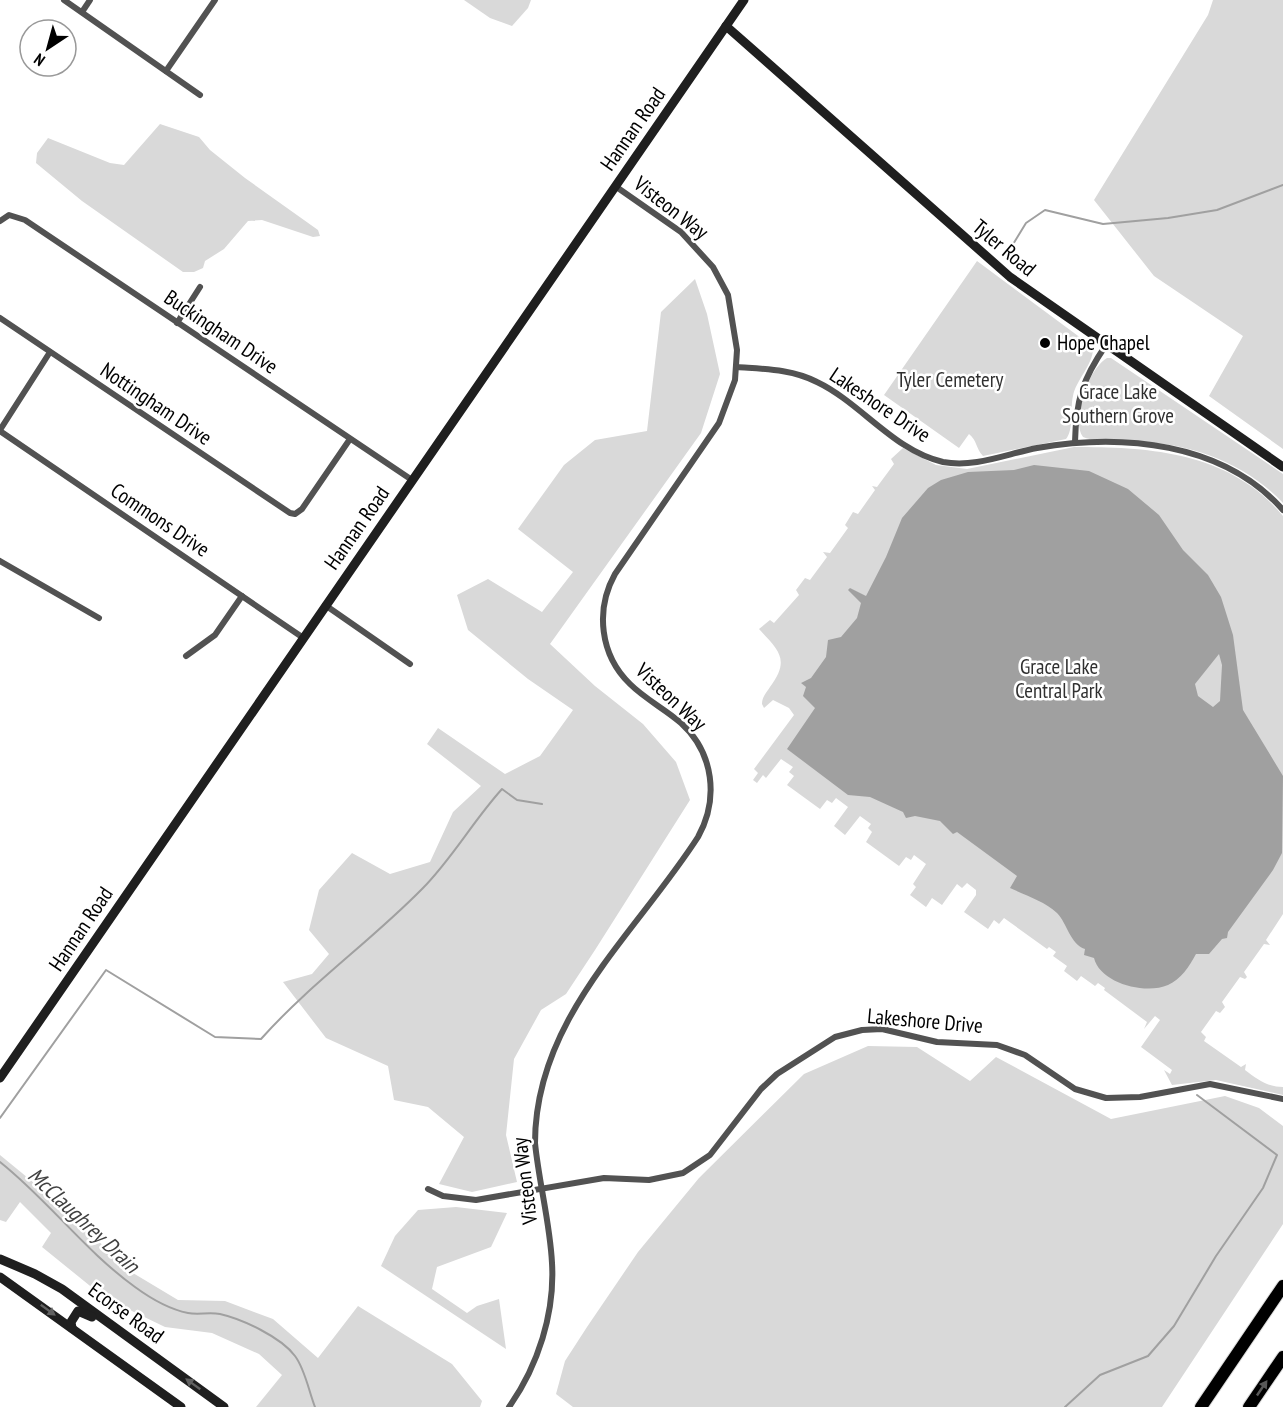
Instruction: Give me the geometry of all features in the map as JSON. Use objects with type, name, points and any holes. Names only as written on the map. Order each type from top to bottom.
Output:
[{"type":"highway","points":[[1201,1407],[1283,1286]]},
{"type":"highway","points":[[1191,1407],[1214,1375],[1245,1341]]},
{"type":"highway","points":[[1249,1407],[1283,1358]]},
{"type":"street","points":[[64,0],[200,95]]},
{"type":"street","points":[[82,12],[90,0]]},
{"type":"street","points":[[166,71],[215,0]]},
{"type":"street","name":"Hannan Road","points":[[0,1078],[302,637],[744,0]]},
{"type":"street","name":"Tyler Road","points":[[726,26],[979,252],[1031,293],[1283,467]]},
{"type":"street","name":"Visteon Way","points":[[509,1407],[522,1387],[537,1354],[551,1296],[552,1262],[540,1189],[535,1124],[543,1076],[558,1038],[580,998],[696,840],[709,814],[711,785],[699,747],[682,724],[631,686],[621,674],[607,646],[603,615],[606,594],[615,574],[719,423],[730,397],[737,367],[733,312],[728,295],[713,267],[681,232],[615,186]]},
{"type":"street","name":"Buckingham Drive","points":[[0,221],[9,215],[25,220],[412,480]]},
{"type":"street","points":[[177,323],[200,287]]},
{"type":"street","name":"Nottingham Drive","points":[[0,318],[287,512],[295,514],[306,504],[350,439]]},
{"type":"street","points":[[1075,442],[1079,394],[1089,370],[1106,345]]},
{"type":"street","points":[[0,430],[50,352]]},
{"type":"street","name":"Lakeshore Drive","points":[[737,367],[789,372],[818,382],[912,448],[944,462],[977,463],[1075,442],[1151,446],[1195,454],[1247,478],[1283,510]]},
{"type":"street","name":"Commons Drive","points":[[0,430],[302,637]]},
{"type":"street","points":[[0,561],[99,618]]},
{"type":"street","points":[[186,656],[215,635],[242,596]]},
{"type":"street","points":[[325,605],[410,664]]},
{"type":"street","name":"Lakeshore Drive","points":[[428,1189],[443,1196],[476,1200],[609,1177],[658,1180],[691,1169],[716,1148],[760,1089],[777,1074],[835,1037],[862,1030],[882,1029],[937,1042],[997,1045],[1025,1055],[1075,1089],[1106,1098],[1140,1097],[1210,1084],[1283,1099]]},
{"type":"street","name":"Ecorse Road","points":[[0,1259],[62,1289],[224,1407]]},
{"type":"street","name":"Ecorse Road","points":[[0,1277],[181,1407]]},
{"type":"street","points":[[72,1328],[71,1322],[74,1314],[82,1311],[133,1347],[145,1349]]},
{"type":"green space","points":[[464,0],[531,0],[528,8],[512,26],[490,18]]},
{"type":"green space","points":[[1213,0],[1283,0],[1283,449],[1209,396],[1243,336],[1154,276],[1094,200],[1208,15]]},
{"type":"green space","points":[[160,124],[199,137],[210,150],[245,178],[318,230],[320,236],[313,237],[262,220],[248,221],[224,249],[205,261],[203,268],[194,272],[183,272],[82,201],[36,163],[37,153],[48,138],[110,163],[124,165]]},
{"type":"green space","name":"Tyler Cemetery","points":[[977,261],[1093,347],[1091,360],[1073,396],[1070,430],[1066,439],[983,456],[969,434],[959,448],[884,395]]},
{"type":"green space","points":[[695,279],[707,314],[720,374],[701,433],[550,644],[595,686],[643,724],[676,762],[690,800],[566,994],[541,1010],[514,1059],[506,1135],[517,1182],[472,1192],[439,1184],[464,1137],[428,1107],[394,1100],[388,1066],[326,1038],[283,982],[312,974],[329,954],[309,930],[319,890],[352,853],[390,874],[430,862],[453,812],[481,786],[427,744],[438,728],[505,774],[540,756],[573,710],[528,679],[468,630],[457,595],[488,579],[542,612],[573,572],[518,529],[564,465],[595,440],[647,431],[661,312]]},
{"type":"green space","name":"Grace Lake Southern Grove","points":[[1107,358],[1111,358],[1283,474],[1283,503],[1252,477],[1217,458],[1158,443],[1103,441],[1083,437],[1079,418],[1083,394],[1094,372]]},
{"type":"green space","name":"Grace Lake Central Park","points":[[1074,447],[1160,452],[1214,466],[1239,478],[1262,495],[1283,516],[1283,914],[1266,940],[1270,945],[1264,944],[1244,972],[1247,977],[1245,979],[1240,977],[1222,1002],[1225,1007],[1220,1013],[1216,1011],[1201,1032],[1206,1037],[1204,1041],[1241,1067],[1246,1064],[1245,1070],[1267,1084],[1283,1087],[1283,1095],[1216,1080],[1172,1085],[1164,1070],[1170,1074],[1172,1070],[1141,1047],[1160,1020],[1155,1016],[1144,1029],[1147,1022],[1104,990],[1105,988],[1098,983],[1095,986],[1081,976],[1077,981],[1064,971],[1067,966],[1053,956],[1056,952],[1049,947],[1047,949],[1004,918],[999,924],[994,920],[988,929],[964,912],[976,895],[976,890],[967,883],[962,888],[957,884],[942,905],[932,898],[926,907],[910,895],[916,887],[913,884],[926,864],[914,855],[911,860],[906,857],[899,866],[866,842],[872,832],[868,828],[871,824],[860,816],[845,835],[834,826],[848,807],[836,798],[832,803],[827,800],[820,809],[787,785],[794,776],[789,772],[793,767],[781,759],[766,778],[763,775],[757,783],[753,780],[758,773],[754,769],[794,715],[789,708],[773,700],[764,708],[762,704],[764,695],[780,669],[781,662],[780,655],[772,643],[759,629],[770,620],[774,623],[799,595],[796,590],[805,578],[810,580],[827,557],[823,552],[830,553],[848,528],[845,525],[853,512],[858,514],[875,490],[872,486],[877,487],[894,464],[891,459],[903,448],[936,465],[967,469]]},
{"type":"green space","points":[[868,1046],[917,1047],[970,1081],[996,1057],[1111,1119],[1225,1096],[1259,1108],[1283,1126],[1283,1224],[1162,1407],[573,1407],[556,1394],[565,1361],[587,1327],[638,1252],[699,1178],[804,1074]]},
{"type":"green space","points":[[0,1155],[78,1219],[123,1267],[178,1300],[225,1301],[273,1319],[318,1358],[358,1306],[452,1364],[482,1401],[480,1407],[256,1407],[282,1375],[259,1354],[212,1333],[165,1327],[105,1298],[42,1247],[51,1233],[20,1202],[6,1222],[0,1220]]},
{"type":"green space","points":[[456,1207],[507,1213],[491,1247],[437,1267],[432,1289],[467,1313],[477,1306],[499,1299],[506,1349],[381,1266],[395,1236],[418,1210]]},
{"type":"shaded area","name":"Grace Lake Central Park","points":[[1034,465],[1089,471],[1128,489],[1159,515],[1183,550],[1208,575],[1221,597],[1233,635],[1243,710],[1283,776],[1282,853],[1273,870],[1228,932],[1227,938],[1222,939],[1209,954],[1196,954],[1177,979],[1158,988],[1148,989],[1125,985],[1105,974],[1098,967],[1094,958],[1084,955],[1085,949],[1072,938],[1057,913],[1041,902],[1010,888],[1017,876],[957,832],[953,834],[940,821],[915,816],[906,818],[903,812],[870,797],[848,795],[787,749],[815,708],[803,696],[806,687],[801,683],[811,678],[826,657],[828,640],[841,637],[857,618],[861,603],[848,590],[850,588],[866,596],[886,557],[902,518],[928,488],[941,480],[968,472],[1014,470]],"holes":[[[1219,654],[1222,665],[1220,701],[1213,707],[1198,696],[1195,684]]]},
{"type":"waterway","points":[[1007,254],[1026,223],[1045,210],[1103,224],[1168,218],[1217,210],[1283,185]]},
{"type":"waterway","points":[[0,1118],[106,970],[215,1037],[261,1039],[300,1000],[422,889],[502,789],[517,800],[542,804]]},
{"type":"waterway","points":[[1065,1407],[1100,1375],[1148,1356],[1174,1326],[1216,1256],[1263,1188],[1277,1155],[1197,1095]]},
{"type":"waterway","name":"McClaughrey Drain","points":[[0,1162],[34,1192],[100,1258],[147,1295],[166,1306],[192,1314],[216,1313],[229,1316],[250,1324],[280,1342],[298,1361],[315,1407]]},
{"type":"place","name":"Hope Chapel","points":[[1045,343]]}]
